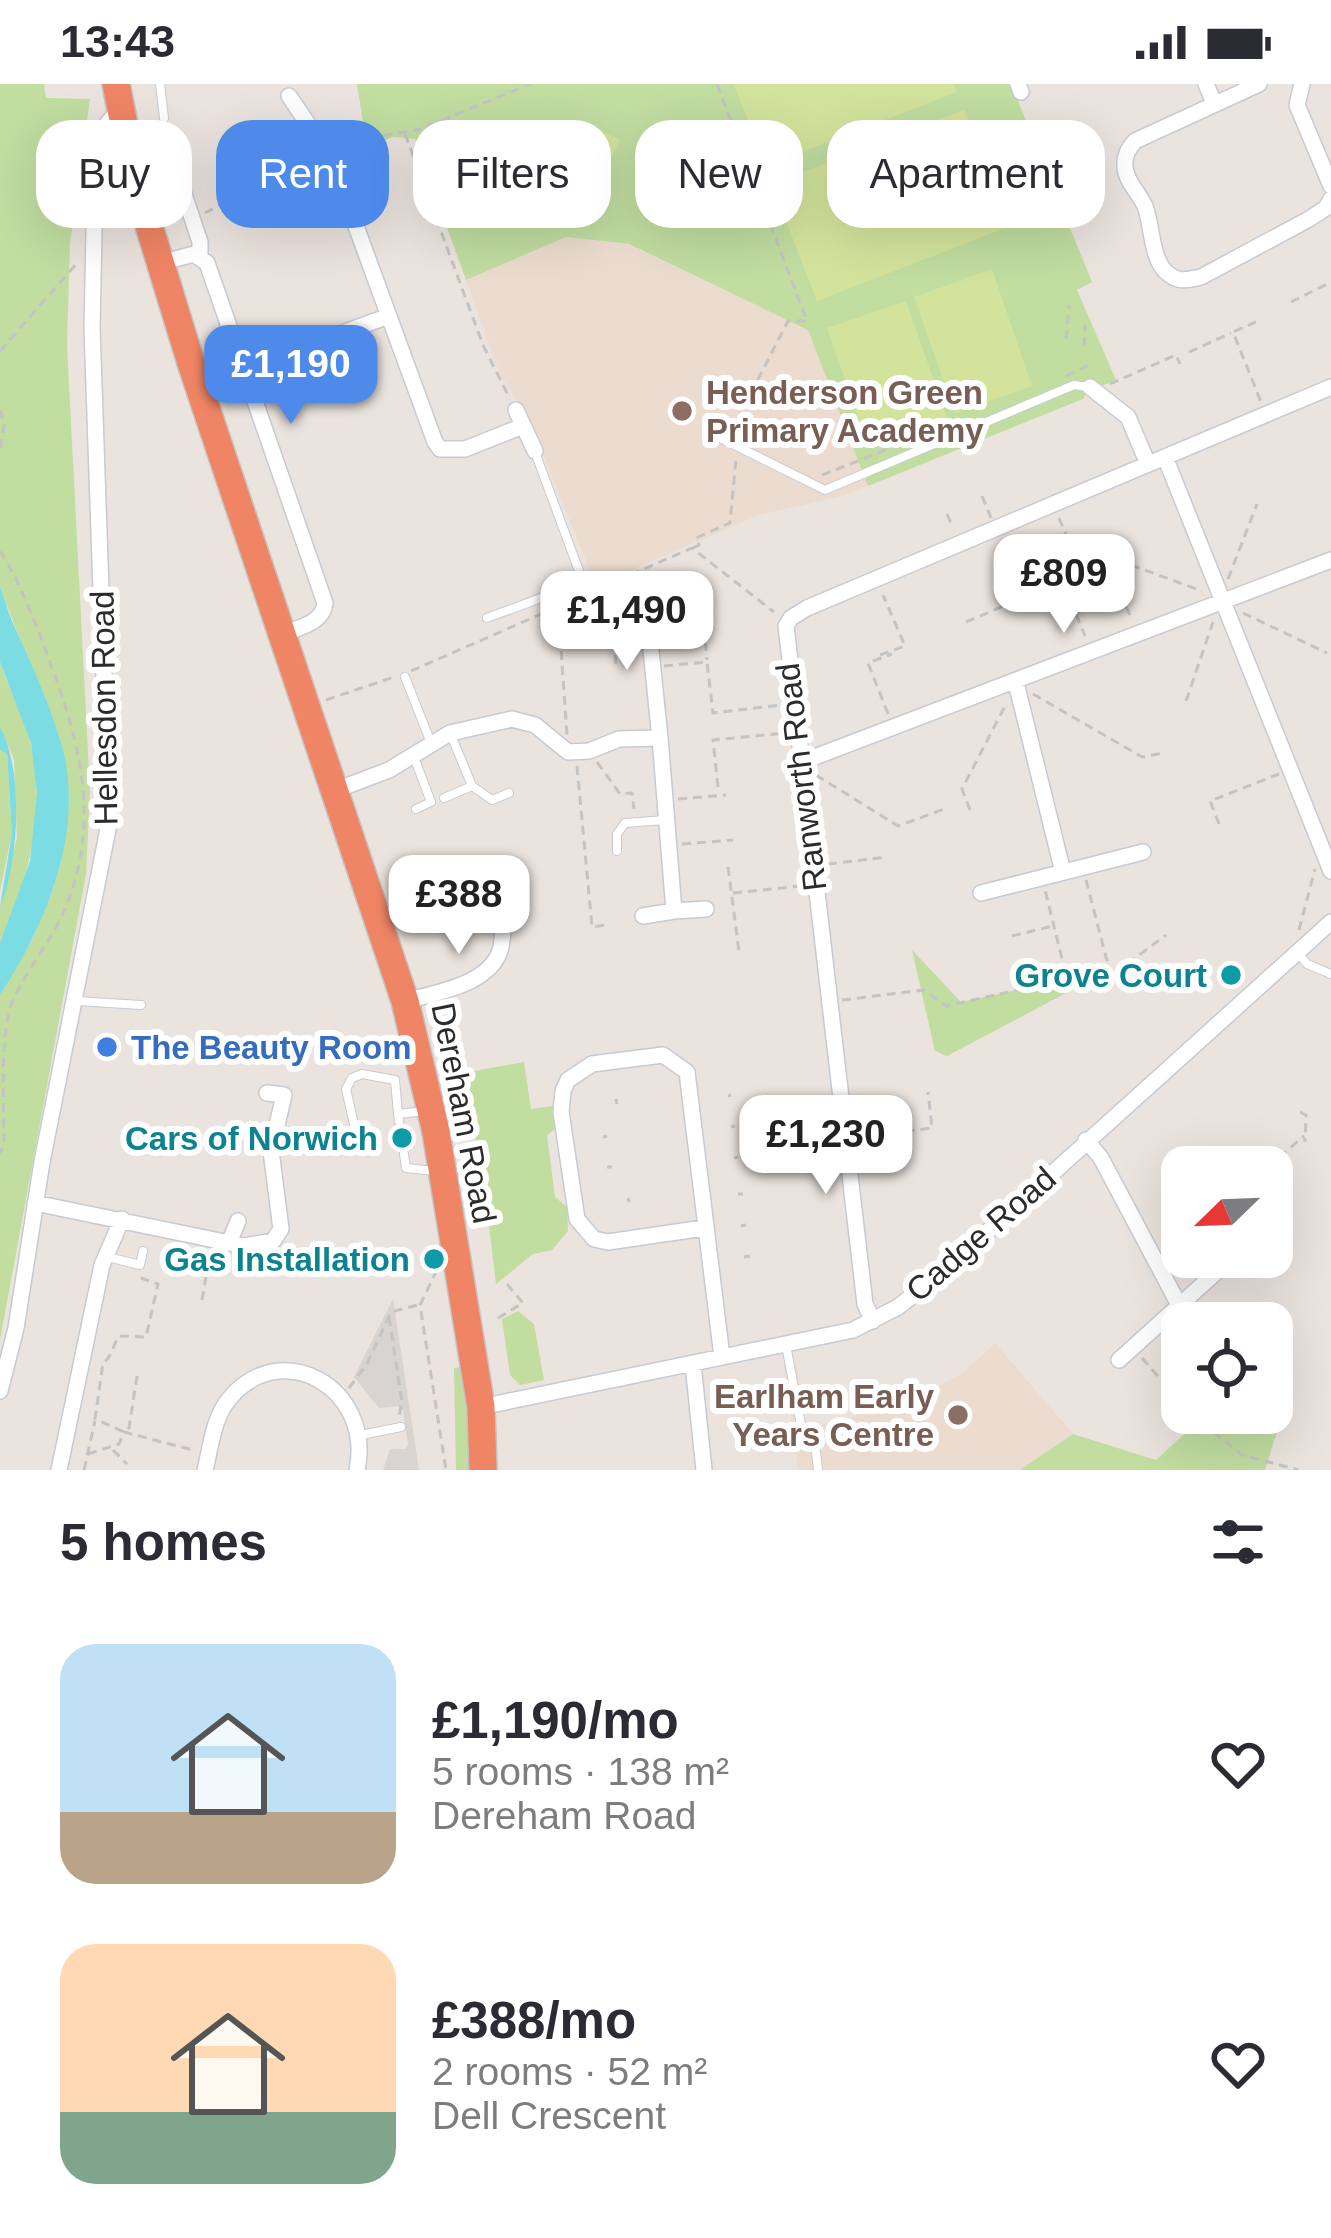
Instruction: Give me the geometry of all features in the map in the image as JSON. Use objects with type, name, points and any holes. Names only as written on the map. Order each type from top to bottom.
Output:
[{"type":"highway","name":"Dereham Road","points":[[123,92],[149,177],[158,254]]},
{"type":"highway","name":"Dereham Road","points":[[151,228],[406,1001],[432,1110],[481,1407],[483,1470]]},
{"type":"highway","name":"Dereham Road","points":[[481,1407],[494,1433],[500,1470]]},
{"type":"street","points":[[1206,84],[1214,103]]},
{"type":"street","points":[[1259,84],[1135,141],[1126,156],[1128,178],[1144,202],[1160,265],[1169,276],[1182,281],[1202,277],[1309,219],[1331,199]]},
{"type":"street","points":[[1302,84],[1298,105],[1331,186]]},
{"type":"street","name":"Hellesdon Road","points":[[105,120],[123,92]]},
{"type":"street","points":[[290,96],[306,120]]},
{"type":"street","points":[[192,218],[200,255],[207,262],[325,603],[314,622],[284,634]]},
{"type":"street","name":"Hellesdon Road","points":[[0,1391],[16,1328],[35,1204],[109,824],[94,441],[95,228]]},
{"type":"street","points":[[355,228],[440,449],[465,449],[520,418],[535,451]]},
{"type":"street","points":[[158,254],[200,255]]},
{"type":"street","points":[[244,369],[386,317]]},
{"type":"street","points":[[1090,387],[1128,417],[1148,464],[1331,387]]},
{"type":"street","points":[[1165,457],[1324,867]]},
{"type":"street","name":"Ranworth Road","points":[[873,1322],[865,1304],[799,763],[785,639],[790,618],[1148,464]]},
{"type":"street","points":[[799,763],[1021,686],[1331,560]]},
{"type":"street","points":[[620,622],[647,611],[674,911]]},
{"type":"street","points":[[1021,686],[1063,872]]},
{"type":"street","points":[[336,790],[368,780],[450,734],[524,719],[578,752],[620,739],[660,738]]},
{"type":"street","points":[[981,893],[1143,852]]},
{"type":"street","points":[[406,1001],[467,981],[494,964],[502,938],[499,885]]},
{"type":"street","points":[[643,916],[706,909]]},
{"type":"street","name":"Cadge Road","points":[[481,1407],[873,1322],[944,1271],[1331,922]]},
{"type":"street","points":[[704,1228],[608,1242],[594,1239],[582,1225],[562,1112],[568,1080],[580,1069],[664,1055],[687,1072],[722,1357]]},
{"type":"street","points":[[35,1204],[244,1246],[273,1241],[280,1229],[271,1150],[283,1095]]},
{"type":"street","points":[[1087,1140],[1177,1302]]},
{"type":"street","points":[[59,1470],[106,1256],[122,1219]]},
{"type":"street","points":[[229,1243],[236,1221]]},
{"type":"street","points":[[1182,1302],[1209,1278]]},
{"type":"street","points":[[1118,1360],[1161,1321]]},
{"type":"street","points":[[692,1364],[704,1470]]},
{"type":"street","points":[[207,1462],[226,1402],[270,1373],[310,1376],[343,1399],[361,1435],[357,1470]]},
{"type":"lane","points":[[160,84],[164,118]]},
{"type":"lane","points":[[710,433],[825,490],[1074,385],[1090,387]]},
{"type":"lane","points":[[487,618],[558,589],[575,580],[579,571],[535,451]]},
{"type":"lane","points":[[647,611],[645,588],[666,578]]},
{"type":"lane","points":[[402,676],[431,744]]},
{"type":"lane","points":[[450,734],[472,786],[491,800],[508,794]]},
{"type":"lane","points":[[413,756],[431,802],[416,809]]},
{"type":"lane","points":[[444,798],[472,786]]},
{"type":"lane","points":[[617,851],[617,834],[625,823],[666,820]]},
{"type":"lane","points":[[1296,951],[1307,964],[1331,974]]},
{"type":"lane","points":[[75,1001],[141,1005]]},
{"type":"lane","points":[[355,1129],[346,1089],[352,1078],[362,1074],[395,1080],[399,1118],[432,1110]]},
{"type":"lane","points":[[404,1154],[406,1168],[442,1172]]},
{"type":"lane","points":[[106,1256],[140,1265],[143,1251]]},
{"type":"lane","points":[[786,1344],[803,1435],[815,1444],[818,1470]]},
{"type":"lane","points":[[361,1435],[401,1427]]},
{"type":"path","points":[[389,135],[406,134],[530,84]]},
{"type":"path","points":[[402,676],[699,545],[696,538],[730,523],[734,461],[755,448],[730,435],[788,321],[807,321],[717,84]]},
{"type":"path","points":[[406,134],[483,345],[520,418]]},
{"type":"path","points":[[193,221],[216,208]]},
{"type":"path","points":[[0,351],[78,262],[94,261]]},
{"type":"path","points":[[1291,302],[1331,282]]},
{"type":"path","points":[[1066,339],[1069,305]]},
{"type":"path","points":[[1189,352],[1256,322]]},
{"type":"path","points":[[1084,346],[1085,325]]},
{"type":"path","points":[[1233,332],[1262,404]]},
{"type":"path","points":[[1108,384],[1175,355],[1180,364]]},
{"type":"path","points":[[1064,376],[1091,364]]},
{"type":"path","points":[[0,410],[4,425],[0,452]]},
{"type":"path","points":[[815,477],[922,436]]},
{"type":"path","points":[[982,496],[992,519]]},
{"type":"path","points":[[1228,581],[1257,504]]},
{"type":"path","points":[[1058,513],[1084,575],[1116,562]]},
{"type":"path","points":[[947,514],[956,535]]},
{"type":"path","points":[[966,622],[1034,593],[1009,533]]},
{"type":"path","points":[[692,548],[780,616]]},
{"type":"path","points":[[0,551],[37,626],[75,728],[84,790],[80,855],[64,910],[11,1005],[3,1040],[4,1145],[0,1153]]},
{"type":"path","points":[[1109,565],[1134,625]]},
{"type":"path","points":[[1131,565],[1203,592]]},
{"type":"path","points":[[1076,580],[1064,585],[1088,643]]},
{"type":"path","points":[[880,588],[904,646],[880,656]]},
{"type":"path","points":[[558,605],[578,752],[592,927],[605,925]]},
{"type":"path","points":[[1241,612],[1327,653]]},
{"type":"path","points":[[1186,701],[1214,621]]},
{"type":"path","points":[[704,628],[712,713],[784,705]]},
{"type":"path","points":[[891,721],[868,663],[892,653]]},
{"type":"path","points":[[616,664],[615,654],[707,662]]},
{"type":"path","points":[[332,698],[390,678]]},
{"type":"path","points":[[1021,686],[1142,758],[1163,753]]},
{"type":"path","points":[[970,810],[962,789],[1008,699]]},
{"type":"path","points":[[718,787],[712,740],[787,733]]},
{"type":"path","points":[[578,752],[620,794],[632,793],[635,822]]},
{"type":"path","points":[[1219,824],[1210,801],[1281,773]]},
{"type":"path","points":[[814,774],[898,826],[946,808]]},
{"type":"path","points":[[664,800],[727,794]]},
{"type":"path","points":[[668,845],[733,840]]},
{"type":"path","points":[[820,865],[887,857]]},
{"type":"path","points":[[728,867],[739,952]]},
{"type":"path","points":[[1299,932],[1324,867]]},
{"type":"path","points":[[1084,872],[1111,976],[1166,935]]},
{"type":"path","points":[[837,1001],[924,990],[946,1006],[1067,980],[1044,883]]},
{"type":"path","points":[[732,893],[806,885]]},
{"type":"path","points":[[1012,936],[1054,926]]},
{"type":"path","points":[[853,1137],[932,1129],[928,1092]]},
{"type":"path","points":[[1293,1149],[1305,1139],[1306,1115],[1300,1112]]},
{"type":"path","points":[[202,1300],[211,1253]]},
{"type":"path","points":[[437,1468],[446,1469],[420,1305],[434,1271],[457,1267]]},
{"type":"path","points":[[84,1470],[103,1363],[119,1336],[146,1337],[158,1284],[142,1280],[140,1274]]},
{"type":"path","points":[[498,1318],[523,1303],[507,1284]]},
{"type":"path","points":[[343,1399],[367,1364],[394,1309],[420,1305]]},
{"type":"path","points":[[389,1317],[402,1402],[398,1411]]},
{"type":"path","points":[[418,1340],[426,1338]]},
{"type":"path","points":[[1132,1348],[1161,1380]]},
{"type":"path","points":[[86,1458],[119,1444],[129,1428],[137,1376]]},
{"type":"path","points":[[424,1382],[432,1381]]},
{"type":"path","points":[[95,1419],[207,1462]]},
{"type":"path","points":[[431,1426],[439,1424]]},
{"type":"path","points":[[1216,1434],[1242,1455],[1299,1470]]},
{"type":"path","points":[[112,1448],[127,1464]]},
{"type":"shaded area","name":"Henderson Green Primary Academy","points":[[566,237],[629,245],[809,330],[868,486],[759,515],[596,585],[527,415],[500,375],[466,280]]},
{"type":"shaded area","points":[[393,1299],[419,1470],[383,1470],[390,1449],[408,1445],[403,1410],[379,1408],[354,1377]]},
{"type":"shaded area","name":"Earlham Early Years Centre","points":[[995,1343],[1073,1434],[1148,1459],[1211,1470],[798,1470],[784,1367],[796,1364],[807,1429],[912,1400],[963,1373]]},
{"type":"green space","points":[[0,84],[44,84],[46,98],[90,99],[87,120],[36,120],[36,228],[72,228],[67,346],[90,791],[86,874],[0,1340],[0,995],[32,940],[52,892],[67,817],[63,750],[0,587]]},
{"type":"green space","points":[[357,84],[1011,84],[1026,120],[827,120],[827,228],[1070,228],[1092,282],[1077,290],[1116,380],[1087,392],[1083,399],[868,486],[808,330],[629,244],[566,237],[466,280],[447,228],[611,228],[611,120],[413,120],[413,139],[389,139],[389,120],[363,120]]},
{"type":"green space","points":[[734,84],[954,84],[957,92],[885,120],[827,120],[827,142],[803,152],[803,120],[748,120]]},
{"type":"green space","points":[[964,110],[968,120],[938,120]]},
{"type":"green space","points":[[611,136],[620,140],[611,157]]},
{"type":"green space","points":[[827,163],[827,228],[1005,228],[817,301],[789,228],[803,228],[803,172]]},
{"type":"green space","points":[[992,269],[1032,386],[955,413],[914,297]]},
{"type":"green space","points":[[906,301],[947,418],[868,446],[827,328]]},
{"type":"green space","points":[[0,662],[30,741],[37,793],[27,870],[0,943],[0,907],[17,838],[14,759],[0,727]]},
{"type":"green space","points":[[0,745],[7,754],[12,833],[0,891]]},
{"type":"green space","points":[[912,950],[961,1002],[1067,979],[1070,991],[947,1056],[935,1051]]},
{"type":"green space","points":[[524,1062],[531,1109],[553,1106],[557,1128],[547,1135],[555,1197],[567,1207],[568,1231],[552,1250],[533,1254],[496,1284],[483,1176],[463,1073]]},
{"type":"green space","points":[[518,1311],[534,1324],[544,1380],[520,1385],[510,1375],[502,1319]]},
{"type":"green space","points":[[461,1367],[476,1470],[456,1470],[454,1368]]},
{"type":"green space","points":[[1073,1434],[1156,1460],[1184,1434],[1276,1434],[1265,1470],[1020,1470]]},
{"type":"water","points":[[0,587],[63,750],[68,814],[64,847],[45,910],[0,995],[0,943],[30,861],[37,793],[31,743],[0,662]]},
{"type":"water","points":[[0,727],[13,767],[16,817],[11,866],[0,907],[12,833],[7,754],[0,749]]},
{"type":"place","name":"Henderson Green Primary Academy","points":[[682,411]]},
{"type":"place","name":"Grove Court","points":[[1231,975]]},
{"type":"place","name":"The Beauty Room","points":[[107,1047]]},
{"type":"place","name":"Cars of Norwich","points":[[402,1138]]},
{"type":"place","name":"Gas Installation","points":[[434,1259]]},
{"type":"place","name":"Earlham Early Years Centre","points":[[958,1415]]}]
